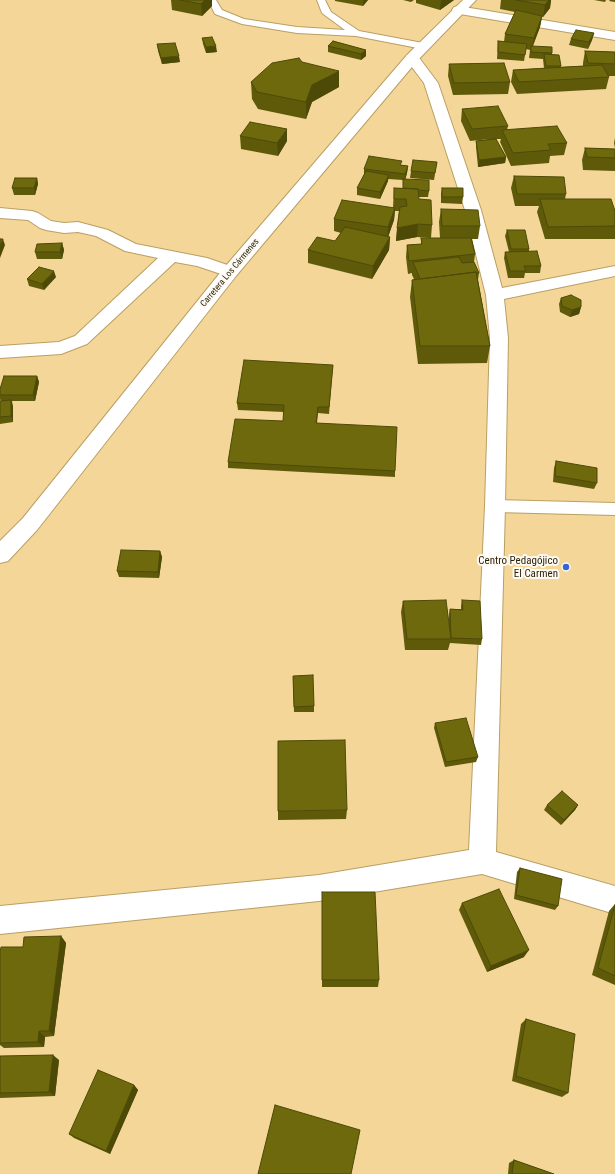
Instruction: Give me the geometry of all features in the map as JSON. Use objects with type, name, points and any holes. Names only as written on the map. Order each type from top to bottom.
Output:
[{"type":"street","points":[[464,5],[615,36]]},
{"type":"street","name":"Carretera Los Cármenes","points":[[0,554],[30,524],[230,272],[417,52],[464,5]]},
{"type":"street","points":[[417,52],[431,83],[473,210],[495,295],[498,338],[495,506],[482,861]]},
{"type":"street","points":[[0,213],[32,216],[46,225],[64,228],[78,227],[102,234],[131,248],[201,262],[230,272]]},
{"type":"street","points":[[0,352],[61,348],[81,340],[170,257]]},
{"type":"street","points":[[495,295],[615,271]]},
{"type":"street","points":[[0,920],[319,888],[482,861],[615,900]]},
{"type":"lane","points":[[212,0],[218,12],[242,21],[296,30],[356,33],[417,52]]},
{"type":"lane","points":[[321,0],[327,13],[356,33]]},
{"type":"lane","points":[[495,506],[615,510]]},
{"type":"building","points":[[180,0],[205,0],[201,4]]},
{"type":"building","points":[[516,0],[549,0],[545,5]]},
{"type":"building","points":[[516,10],[542,16],[534,38],[505,34]]},
{"type":"building","points":[[576,30],[594,33],[589,42],[571,39]]},
{"type":"building","points":[[212,37],[216,46],[206,47],[202,38]]},
{"type":"building","points":[[333,41],[366,50],[361,54],[328,46]]},
{"type":"building","points":[[498,41],[527,44],[525,55],[498,52]]},
{"type":"building","points":[[175,43],[179,56],[161,58],[157,44]]},
{"type":"building","points":[[531,46],[552,47],[552,53],[531,52]]},
{"type":"building","points":[[585,51],[615,52],[615,64],[588,63]]},
{"type":"building","points":[[544,54],[559,55],[561,66],[546,66]]},
{"type":"building","points":[[299,58],[302,62],[339,71],[312,85],[306,102],[257,92],[251,82],[272,63]]},
{"type":"building","points":[[504,63],[510,82],[454,83],[449,64]]},
{"type":"building","points":[[602,65],[609,77],[519,82],[513,70]]},
{"type":"building","points":[[498,106],[508,126],[472,129],[462,109]]},
{"type":"building","points":[[250,122],[287,129],[277,143],[240,136]]},
{"type":"building","points":[[557,126],[567,143],[548,144],[551,150],[513,153],[502,130]]},
{"type":"building","points":[[496,139],[506,157],[479,160],[476,141]]},
{"type":"building","points":[[585,148],[615,149],[615,158],[587,157]]},
{"type":"building","points":[[369,156],[402,161],[400,165],[408,166],[405,174],[364,169]]},
{"type":"building","points":[[413,160],[437,162],[435,173],[411,171]]},
{"type":"building","points":[[366,171],[389,175],[380,192],[357,188]]},
{"type":"building","points":[[514,176],[564,177],[566,194],[517,194]]},
{"type":"building","points":[[15,178],[37,178],[34,188],[12,188]]},
{"type":"building","points":[[403,179],[429,180],[429,191],[403,188]]},
{"type":"building","points":[[394,188],[418,189],[419,199],[431,200],[432,225],[418,224],[397,228],[400,207],[407,206],[406,199],[394,199]]},
{"type":"building","points":[[442,188],[463,188],[463,197],[442,197]]},
{"type":"building","points":[[540,199],[611,199],[615,211],[615,226],[548,227]]},
{"type":"building","points":[[342,200],[395,208],[388,227],[334,219]]},
{"type":"building","points":[[441,209],[478,210],[480,226],[442,226]]},
{"type":"building","points":[[345,227],[390,237],[373,266],[308,250],[317,237],[335,241]]},
{"type":"building","points":[[507,230],[525,230],[529,249],[511,249]]},
{"type":"building","points":[[421,238],[471,238],[475,254],[409,261],[407,245],[422,244]]},
{"type":"building","points":[[0,239],[3,239],[0,246]]},
{"type":"building","points":[[62,243],[60,252],[35,252],[37,244]]},
{"type":"building","points":[[537,251],[541,266],[524,266],[526,271],[510,271],[505,252]]},
{"type":"building","points":[[459,257],[462,263],[474,262],[479,273],[476,272],[420,279],[413,262]]},
{"type":"building","points":[[39,267],[54,271],[42,284],[27,279]]},
{"type":"building","points":[[476,272],[490,346],[420,346],[412,280]]},
{"type":"building","points":[[571,295],[581,300],[581,307],[572,310],[562,306],[561,298]]},
{"type":"building","points":[[244,360],[333,365],[329,407],[318,407],[316,423],[397,427],[395,471],[228,462],[235,419],[283,421],[284,405],[237,403]]},
{"type":"building","points":[[4,376],[37,376],[33,395],[0,395],[0,389]]},
{"type":"building","points":[[11,400],[11,416],[0,417],[0,401]]},
{"type":"building","points":[[556,461],[597,468],[597,483],[555,476]]},
{"type":"building","points":[[121,550],[160,551],[158,572],[117,571]]},
{"type":"building","points":[[446,600],[451,639],[407,639],[403,601]]},
{"type":"building","points":[[462,600],[480,601],[482,639],[451,638],[450,609],[463,610]]},
{"type":"building","points":[[313,675],[314,706],[294,707],[293,676]]},
{"type":"building","points":[[466,718],[478,757],[446,762],[435,723]]},
{"type":"building","points":[[345,740],[347,810],[278,811],[278,741]]},
{"type":"building","points":[[562,791],[578,805],[564,820],[547,805]]},
{"type":"building","points":[[520,868],[562,879],[558,906],[516,895]]},
{"type":"building","points":[[499,889],[529,950],[491,966],[462,903]]},
{"type":"building","points":[[322,892],[375,892],[379,980],[322,980]]},
{"type":"building","points":[[615,905],[615,976],[598,968]]},
{"type":"building","points":[[61,936],[49,1031],[39,1031],[38,1042],[0,1043],[1,947],[23,947],[24,937]]},
{"type":"building","points":[[526,1019],[575,1034],[568,1093],[516,1076]]},
{"type":"building","points":[[53,1055],[49,1092],[0,1093],[0,1056]]},
{"type":"building","points":[[98,1070],[134,1085],[106,1151],[69,1134]]},
{"type":"building","points":[[275,1105],[360,1130],[351,1174],[258,1174]]},
{"type":"building","points":[[514,1160],[554,1174],[512,1174]]},
{"type":"place","name":"Centro Pedagójico El Carmen","points":[[566,567]]}]
